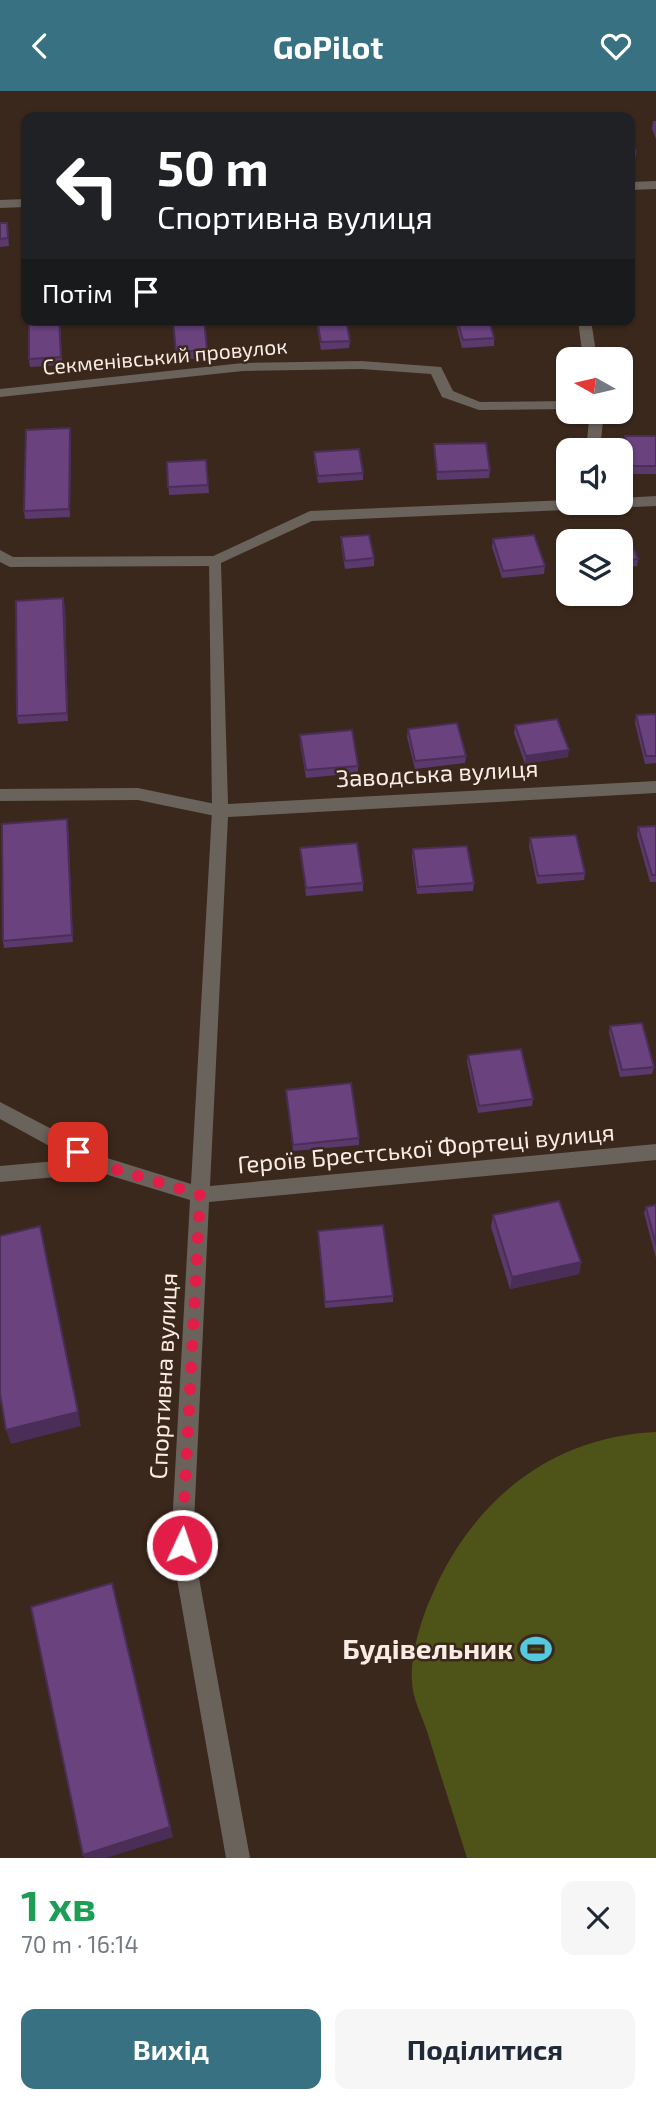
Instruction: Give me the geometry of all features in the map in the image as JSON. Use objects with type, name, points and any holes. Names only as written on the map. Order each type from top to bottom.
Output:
[{"type":"street","points":[[635,186],[656,185]]},
{"type":"street","points":[[0,204],[21,204]]},
{"type":"street","points":[[585,326],[588,347]]},
{"type":"street","name":"Секменівський провулок","points":[[0,393],[243,367],[361,365],[436,370],[447,394],[479,406],[556,405]]},
{"type":"street","points":[[633,502],[656,501]]},
{"type":"street","points":[[0,555],[10,562],[214,561],[310,516],[556,505]]},
{"type":"street","name":"Спортивна вулиця","points":[[214,561],[220,811],[182,1545],[238,1858]]},
{"type":"street","name":"Заводська вулиця","points":[[0,795],[138,794],[220,811],[656,786]]},
{"type":"street","points":[[0,1109],[102,1165],[200,1195]]},
{"type":"street","name":"Героїв Брестської Фортеці вулиця","points":[[200,1195],[656,1152]]},
{"type":"street","points":[[0,1174],[102,1165]]},
{"type":"green space","name":"Будівельник","points":[[656,1432],[656,1858],[467,1858],[412,1687],[415,1648],[429,1602],[450,1560],[470,1529],[520,1479],[582,1446],[618,1437]]},
{"type":"building","points":[[0,223],[7,223],[8,238],[0,239]]},
{"type":"building","points":[[29,326],[59,326],[61,357],[29,359]]},
{"type":"building","points":[[174,326],[205,326],[207,350],[176,352]]},
{"type":"building","points":[[318,326],[347,326],[350,341],[321,342]]},
{"type":"building","points":[[459,326],[491,326],[494,338],[463,340]]},
{"type":"building","points":[[70,428],[69,509],[24,511],[26,430]]},
{"type":"building","points":[[656,436],[656,466],[633,466],[633,438],[625,438]]},
{"type":"building","points":[[486,443],[490,470],[437,472],[434,444]]},
{"type":"building","points":[[359,449],[363,473],[318,476],[314,452]]},
{"type":"building","points":[[206,460],[208,485],[168,487],[167,462]]},
{"type":"building","points":[[369,535],[374,558],[345,561],[341,537]]},
{"type":"building","points":[[534,535],[545,566],[503,571],[493,539]]},
{"type":"building","points":[[633,547],[638,559],[633,560]]},
{"type":"building","points":[[63,598],[67,713],[17,716],[16,601]]},
{"type":"building","points":[[656,714],[656,756],[646,756],[636,715]]},
{"type":"building","points":[[557,719],[569,750],[526,756],[515,725]]},
{"type":"building","points":[[457,723],[466,756],[415,761],[408,729]]},
{"type":"building","points":[[352,730],[358,766],[306,770],[300,735]]},
{"type":"building","points":[[67,819],[72,935],[3,941],[2,824]]},
{"type":"building","points":[[656,826],[656,875],[652,875],[638,827]]},
{"type":"building","points":[[576,835],[585,873],[538,876],[530,838]]},
{"type":"building","points":[[357,843],[363,883],[306,888],[300,848]]},
{"type":"building","points":[[467,846],[474,883],[418,887],[413,849]]},
{"type":"building","points":[[642,1023],[654,1067],[622,1070],[610,1026]]},
{"type":"building","points":[[521,1049],[533,1099],[479,1106],[468,1055]]},
{"type":"building","points":[[351,1083],[359,1138],[293,1145],[286,1090]]},
{"type":"building","points":[[559,1201],[581,1262],[512,1277],[493,1215]]},
{"type":"building","points":[[656,1205],[656,1245],[646,1207]]},
{"type":"building","points":[[383,1225],[393,1296],[325,1302],[318,1231]]},
{"type":"building","points":[[40,1226],[78,1412],[6,1430],[0,1394],[0,1236]]},
{"type":"building","points":[[112,1583],[170,1827],[83,1855],[31,1607]]},
{"type":"place","name":"Будівельник","points":[[536,1649]]},
{"type":"route","points":[[78,1152],[102,1165],[200,1195],[182,1545]]}]
